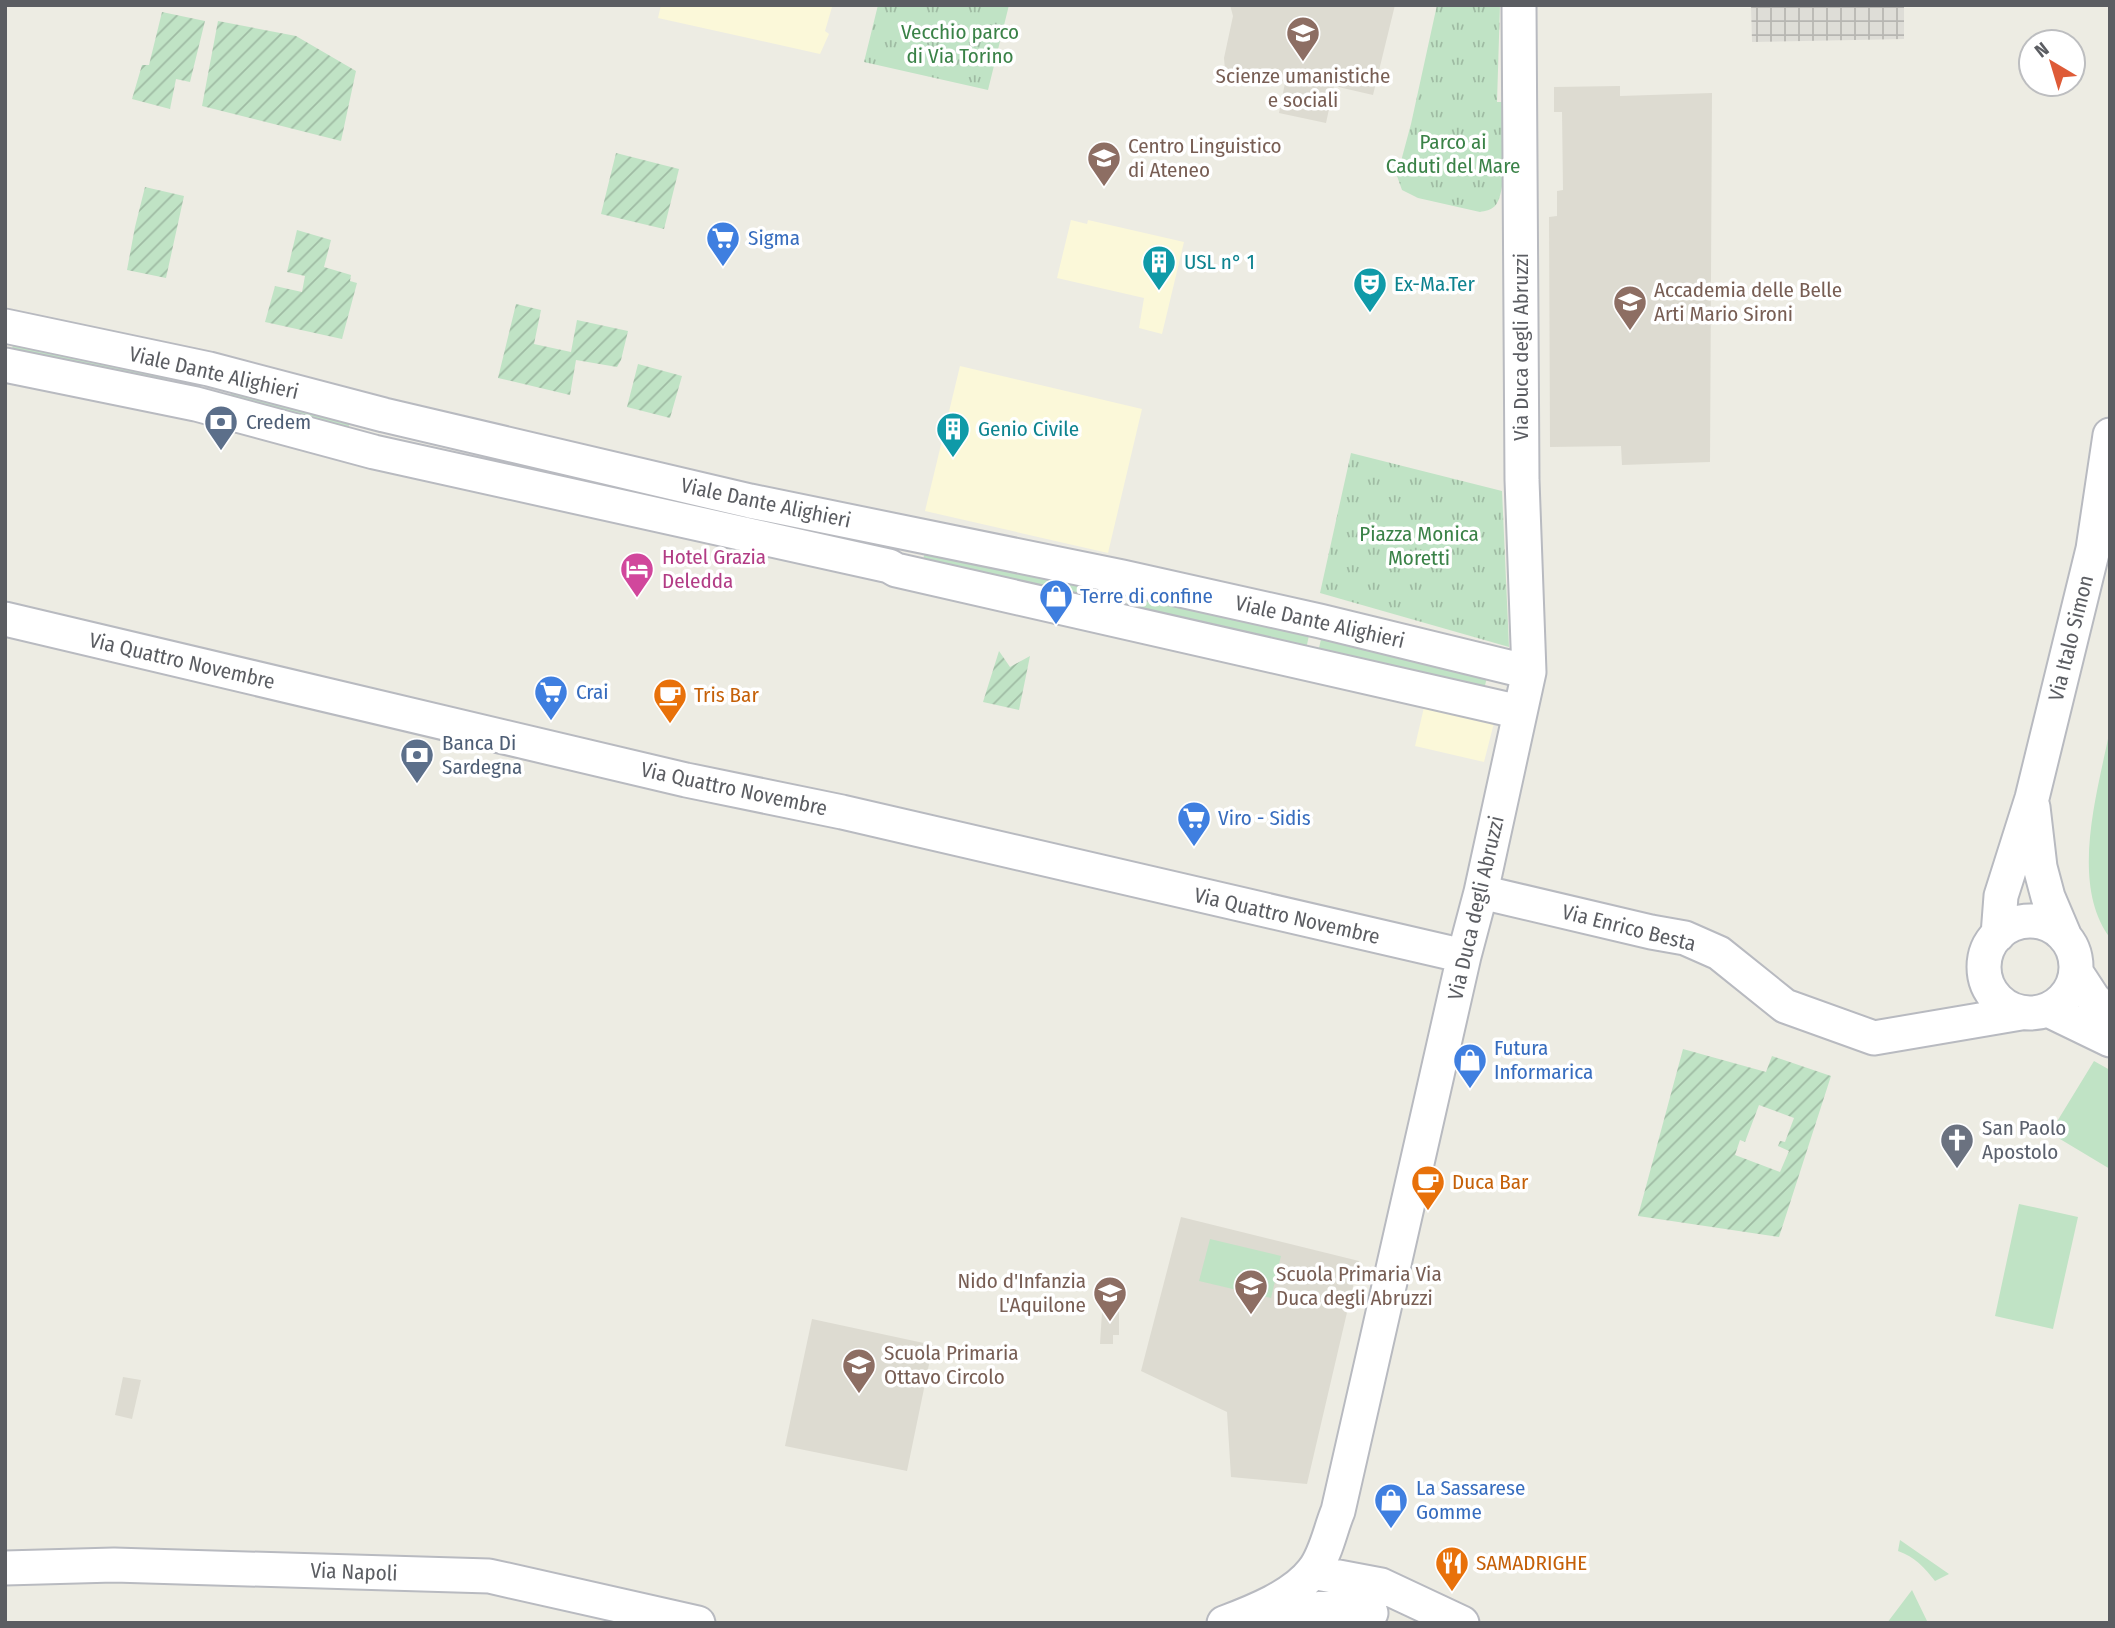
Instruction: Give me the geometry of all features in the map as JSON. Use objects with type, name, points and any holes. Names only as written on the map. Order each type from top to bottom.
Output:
[{"type":"main road","name":"Via Duca degli Abruzzi","points":[[1312,1572],[1338,1511],[1529,673],[1522,480],[1519,5]]},
{"type":"main road","name":"Viale Dante Alighieri","points":[[5,326],[209,369],[384,415],[750,501],[1122,577],[1320,621],[1529,673]]},
{"type":"main road","name":"Viale Dante Alighieri","points":[[5,365],[196,404],[388,455],[889,566],[896,570],[1520,712]]},
{"type":"main road","name":"Via Italo Simon","points":[[1998,935],[2001,896],[2032,798],[2093,549],[2110,435]]},
{"type":"main road","name":"Via Quattro Novembre","points":[[5,619],[685,780],[842,812],[1464,956]]},
{"type":"main road","points":[[1309,663],[1320,621]]},
{"type":"main road","name":"Via Italo Simon","points":[[2032,798],[2040,867],[2048,897],[2065,937]]},
{"type":"main road","name":"Via Enrico Besta","points":[[1481,892],[1685,938],[1719,953],[1785,1006],[1874,1038],[2035,1011]]},
{"type":"main road","points":[[2035,1011],[2067,995],[2076,972],[2076,960],[2065,937],[2046,925],[2024,922],[2010,926],[1998,935],[1985,958],[1987,985],[1996,998],[2007,1008],[2035,1011],[2110,1040]]},
{"type":"main road","points":[[2076,972],[2093,998],[2110,1016]]},
{"type":"main road","name":"Via Enrico Besta","points":[[1920,1030],[1972,1001],[1987,985]]},
{"type":"main road","points":[[1338,1511],[1342,1537],[1350,1557],[1362,1572],[1381,1607]]},
{"type":"main road","name":"Via Napoli","points":[[5,1568],[114,1565],[489,1576],[698,1623]]},
{"type":"main road","points":[[1237,1618],[1276,1601],[1312,1572],[1381,1607]]},
{"type":"main road","points":[[1237,1618],[1268,1620],[1334,1606],[1381,1607],[1462,1623]]},
{"type":"shaded area","points":[[661,5],[841,5],[832,7],[825,31],[829,34],[820,54],[658,18]]},
{"type":"shaded area","name":"Scienze umanistiche e sociali","points":[[1230,5],[1395,5],[1373,95],[1334,86],[1326,123],[1279,113],[1285,83],[1225,70],[1224,58],[1233,16]]},
{"type":"shaded area","points":[[1751,5],[1904,5],[1904,39],[1752,42]]},
{"type":"shaded area","name":"Accademia delle Belle Arti Mario Sironi","points":[[1620,86],[1620,96],[1712,93],[1710,462],[1622,465],[1621,446],[1550,447],[1549,217],[1557,216],[1557,191],[1563,190],[1562,112],[1554,112],[1554,87]]},
{"type":"shaded area","points":[[1071,220],[1087,224],[1088,220],[1184,242],[1162,334],[1139,328],[1144,298],[1057,278]]},
{"type":"shaded area","points":[[960,366],[1142,409],[1108,553],[925,511]]},
{"type":"shaded area","points":[[1425,703],[1495,719],[1484,762],[1415,746]]},
{"type":"shaded area","name":"Scuola Primaria Via Duca degli Abruzzi","points":[[1181,1217],[1359,1261],[1307,1484],[1231,1477],[1227,1412],[1141,1371]]},
{"type":"shaded area","name":"Nido d'Infanzia L'Aquilone","points":[[1119,1310],[1119,1335],[1113,1335],[1113,1344],[1100,1344],[1102,1312]]},
{"type":"shaded area","name":"Scuola Primaria Ottavo Circolo","points":[[812,1319],[933,1345],[907,1471],[785,1446]]},
{"type":"shaded area","points":[[123,1377],[141,1380],[132,1419],[115,1415]]},
{"type":"green space","name":"Vecchio parco di Via Torino","points":[[878,5],[1009,5],[988,90],[864,62]]},
{"type":"green space","name":"Parco ai Caduti del Mare","points":[[1437,5],[1500,5],[1497,102],[1502,102],[1502,187],[1495,206],[1480,212],[1418,198],[1402,190],[1397,176]]},
{"type":"green space","points":[[162,12],[205,21],[190,82],[176,79],[170,109],[132,99],[142,65],[149,65]]},
{"type":"green space","points":[[218,21],[296,36],[356,71],[341,141],[202,106]]},
{"type":"green space","points":[[616,153],[679,169],[664,229],[601,214]]},
{"type":"green space","points":[[145,187],[184,196],[166,278],[127,270]]},
{"type":"green space","points":[[297,230],[331,240],[324,267],[351,275],[350,281],[357,283],[342,339],[265,322],[275,286],[302,292],[305,276],[287,272]]},
{"type":"green space","points":[[516,304],[541,310],[534,344],[571,352],[577,320],[628,331],[617,367],[576,360],[570,395],[498,378]]},
{"type":"green space","points":[[14,339],[169,372],[164,393],[10,360]]},
{"type":"green space","points":[[638,364],[682,376],[670,418],[627,407]]},
{"type":"green space","points":[[234,382],[352,414],[346,437],[228,405]]},
{"type":"green space","name":"Piazza Monica Moretti","points":[[1351,453],[1502,491],[1509,647],[1320,593]]},
{"type":"green space","points":[[926,546],[1102,586],[1097,610],[921,570]]},
{"type":"green space","points":[[1131,588],[1310,631],[1304,658],[1124,614]]},
{"type":"green space","points":[[1322,635],[1488,673],[1482,698],[1316,661]]},
{"type":"green space","points":[[999,651],[1010,667],[1030,656],[1019,710],[983,702]]},
{"type":"green space","points":[[2110,729],[2110,938],[2098,916],[2091,891],[2089,864],[2094,808]]},
{"type":"green space","points":[[1683,1049],[1766,1072],[1772,1056],[1831,1076],[1779,1237],[1638,1216]],"holes":[[[1759,1105],[1794,1118],[1785,1142],[1780,1141],[1778,1146],[1789,1151],[1780,1172],[1735,1155],[1740,1140],[1745,1142]]]},
{"type":"green space","points":[[2094,1061],[2110,1070],[2110,1169],[2050,1133]]},
{"type":"green space","points":[[2019,1204],[2078,1217],[2053,1329],[1995,1316]]},
{"type":"green space","points":[[1210,1239],[1281,1256],[1271,1298],[1199,1281]]},
{"type":"green space","points":[[1900,1540],[1949,1574],[1935,1581],[1919,1563],[1898,1551]]},
{"type":"green space","points":[[1912,1590],[1928,1623],[1887,1623]]},
{"type":"place","name":"Scienze umanistiche e sociali","points":[[1303,63]]},
{"type":"place","name":"Centro Linguistico di Ateneo","points":[[1104,188]]},
{"type":"place","name":"Sigma","points":[[723,268]]},
{"type":"place","name":"USL n° 1","points":[[1159,292]]},
{"type":"place","name":"Ex-Ma.Ter","points":[[1370,314]]},
{"type":"place","name":"Accademia delle Belle Arti Mario Sironi","points":[[1630,332]]},
{"type":"place","name":"Credem","points":[[221,452]]},
{"type":"place","name":"Genio Civile","points":[[953,459]]},
{"type":"place","name":"Hotel Grazia Deledda","points":[[637,599]]},
{"type":"place","name":"Terre di confine","points":[[1056,626]]},
{"type":"place","name":"Crai","points":[[551,722]]},
{"type":"place","name":"Tris Bar","points":[[670,725]]},
{"type":"place","name":"Banca Di Sardegna","points":[[417,785]]},
{"type":"place","name":"Viro - Sidis","points":[[1194,848]]},
{"type":"place","name":"Futura Informarica","points":[[1470,1090]]},
{"type":"place","name":"San Paolo Apostolo","points":[[1957,1170]]},
{"type":"place","name":"Duca Bar","points":[[1428,1212]]},
{"type":"place","name":"Scuola Primaria Via Duca degli Abruzzi","points":[[1251,1316]]},
{"type":"place","name":"Nido d'Infanzia L'Aquilone","points":[[1110,1323]]},
{"type":"place","name":"Scuola Primaria Ottavo Circolo","points":[[859,1395]]},
{"type":"place","name":"La Sassarese Gomme","points":[[1391,1530]]},
{"type":"place","name":"SAMADRIGHE","points":[[1452,1593]]}]
